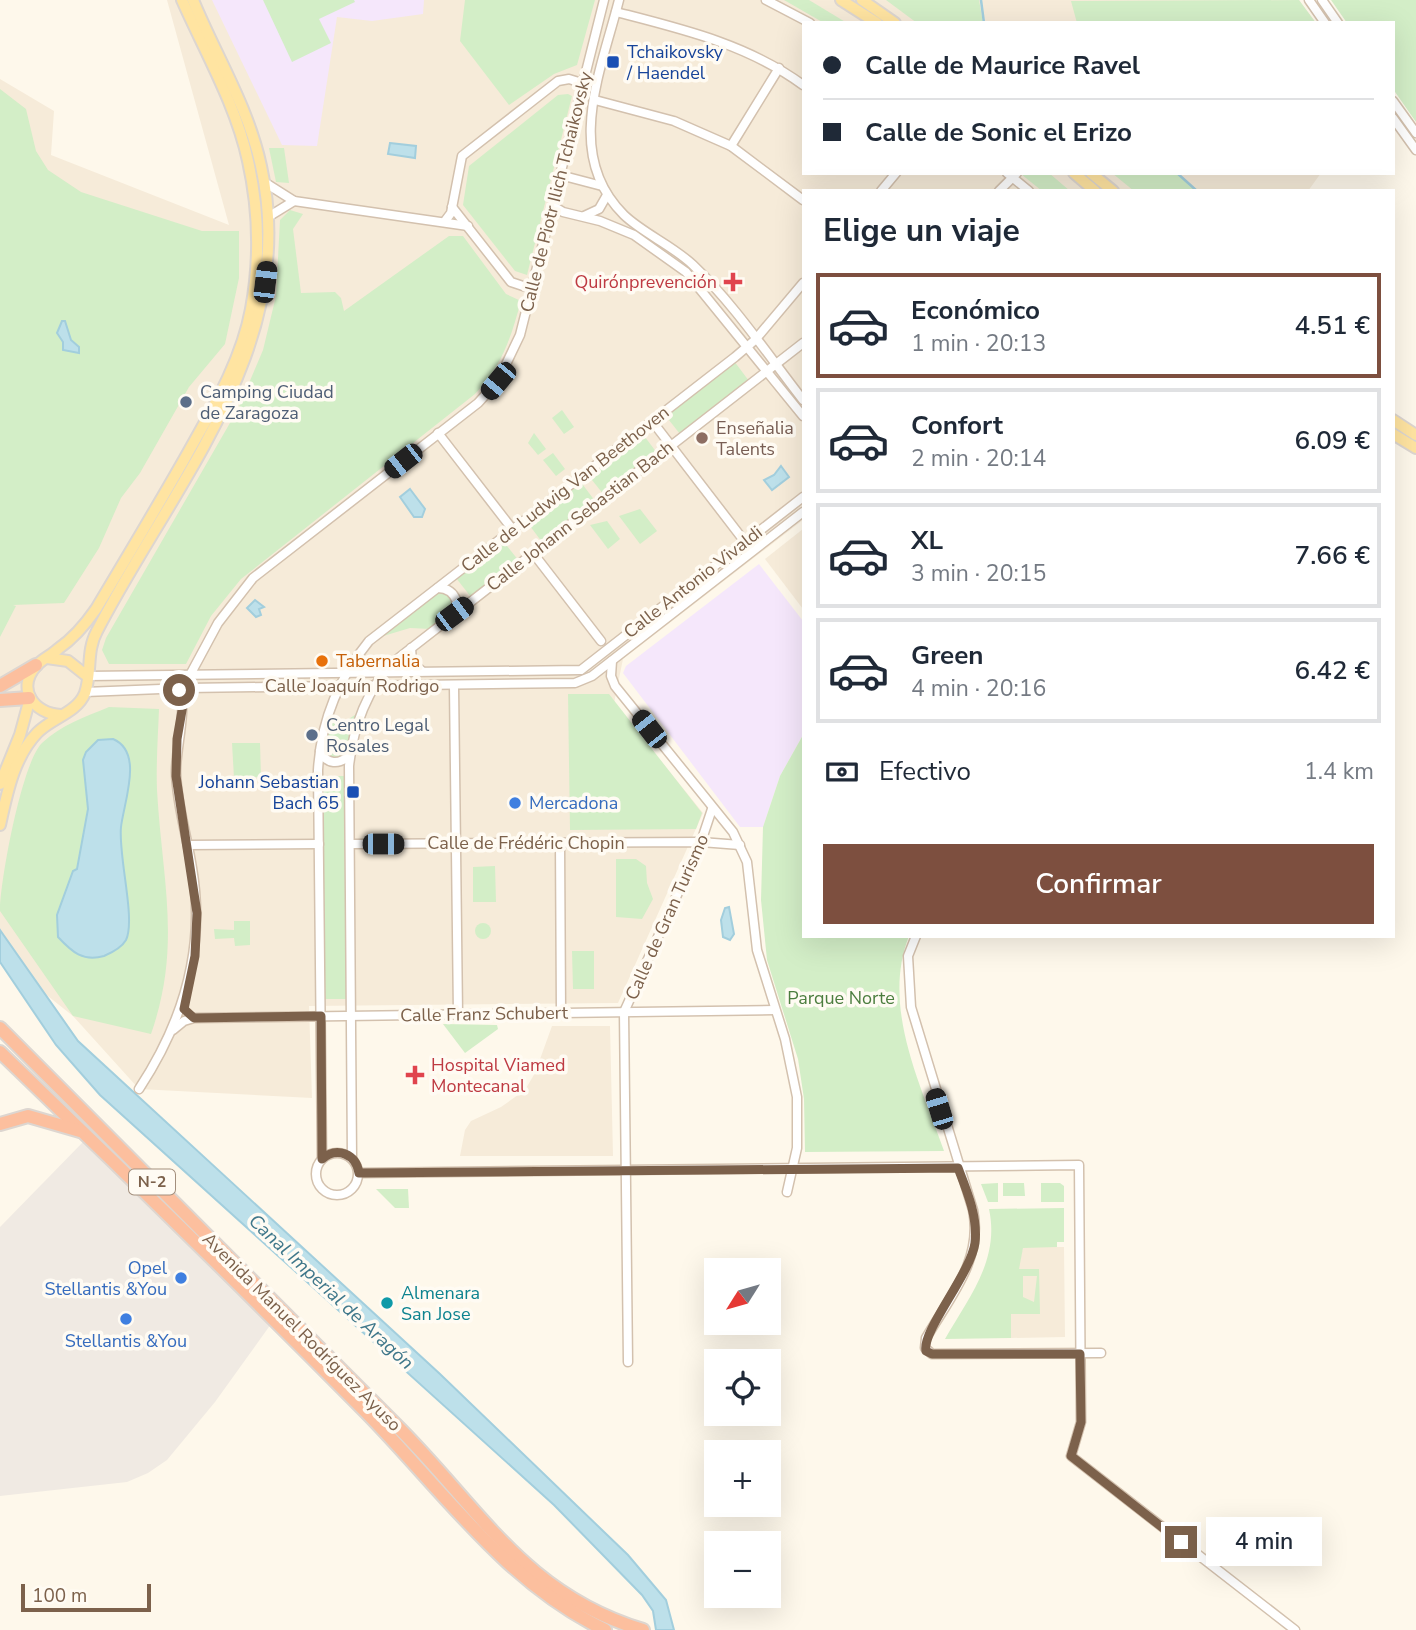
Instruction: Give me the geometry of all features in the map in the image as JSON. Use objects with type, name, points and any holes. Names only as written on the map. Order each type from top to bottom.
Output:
[{"type":"highway","points":[[0,687],[42,662]]},
{"type":"highway","points":[[0,699],[26,700]]},
{"type":"highway","name":"Avenida Manuel Rodríguez Ayuso","points":[[0,1028],[398,1427],[519,1560],[556,1590],[615,1620],[643,1630]]},
{"type":"highway","name":"Avenida Manuel Rodríguez Ayuso","points":[[0,1052],[366,1412],[519,1576],[578,1617],[606,1630]]},
{"type":"highway","points":[[0,1124],[17,1117],[38,1117],[84,1132]]},
{"type":"main road","points":[[0,785],[20,735],[29,680],[42,662],[82,629],[125,562],[219,396],[251,311],[256,271],[257,217],[248,159],[230,105],[182,0]]},
{"type":"main road","points":[[0,825],[6,796],[19,761],[32,740],[75,706],[85,692],[90,649],[97,631],[235,388],[261,311],[268,258],[268,217],[264,182],[247,117],[193,0]]},
{"type":"main road","points":[[841,0],[874,21]]},
{"type":"main road","points":[[862,0],[892,21]]},
{"type":"main road","points":[[1076,175],[1093,189]]},
{"type":"main road","points":[[1093,175],[1111,189]]},
{"type":"main road","points":[[1395,422],[1416,435]]},
{"type":"main road","points":[[1395,435],[1416,448]]},
{"type":"main road","points":[[42,662],[68,661],[87,676]]},
{"type":"main road","points":[[26,700],[43,711],[61,715]]},
{"type":"street","name":"Calle de Piotr Ilich Tchaikovsky","points":[[190,675],[218,622],[253,578],[478,402],[498,381],[514,353],[532,289],[604,0]]},
{"type":"street","name":"Calle de Piotr Ilich Tchaikovsky","points":[[602,186],[590,148],[589,127],[619,0]]},
{"type":"street","points":[[766,0],[806,21]]},
{"type":"street","points":[[1309,0],[1324,21]]},
{"type":"street","points":[[1322,0],[1337,21]]},
{"type":"street","points":[[616,12],[709,36],[779,68],[802,84]]},
{"type":"street","points":[[731,146],[779,68]]},
{"type":"street","points":[[446,221],[452,207],[462,156],[558,81],[569,79],[582,83]]},
{"type":"street","points":[[595,100],[674,121],[731,146],[802,199]]},
{"type":"street","points":[[1395,104],[1416,133]]},
{"type":"street","points":[[1395,121],[1416,150]]},
{"type":"street","points":[[560,175],[602,186],[630,220],[699,271],[755,340],[802,414]]},
{"type":"street","points":[[883,189],[894,175]]},
{"type":"street","points":[[1001,189],[1012,175],[1027,189]]},
{"type":"street","points":[[264,182],[295,201],[468,226]]},
{"type":"street","points":[[584,216],[599,209],[607,195]]},
{"type":"street","points":[[268,217],[295,201]]},
{"type":"street","points":[[553,206],[563,212],[584,216],[634,235],[686,272],[748,347],[802,399]]},
{"type":"street","points":[[452,207],[511,282],[532,289]]},
{"type":"street","name":"Calle de Ludwig Van Beethoven","points":[[322,1159],[320,751],[327,717],[346,674],[369,641],[748,347],[802,284]]},
{"type":"street","name":"Calle Johann Sebastian Bach","points":[[352,1158],[350,755],[356,726],[376,685],[383,674],[411,648],[802,344]]},
{"type":"street","points":[[652,421],[745,541]]},
{"type":"street","points":[[438,433],[513,530]]},
{"type":"street","name":"Calle Antonio Vivaldi","points":[[584,668],[802,497]]},
{"type":"street","name":"Calle Joaquín Rodrigo","points":[[85,692],[575,683],[592,676],[802,513]]},
{"type":"street","points":[[533,553],[601,641]]},
{"type":"street","points":[[438,588],[450,591],[456,599],[454,614]]},
{"type":"street","name":"Calle Joaquín Rodrigo","points":[[411,648],[412,662],[422,671]]},
{"type":"street","points":[[612,661],[611,676],[615,686],[712,809],[719,813],[740,845],[747,862],[757,950],[788,1049],[797,1097],[794,1169],[788,1192]]},
{"type":"street","name":"Calle Joaquín Rodrigo","points":[[87,676],[383,674],[584,668]]},
{"type":"street","points":[[454,686],[458,1014]]},
{"type":"street","points":[[139,1089],[173,1030],[184,1003],[195,956],[197,923],[188,845],[176,776],[177,739],[184,699],[179,690]]},
{"type":"street","points":[[320,751],[325,759],[333,763],[343,761],[350,755]]},
{"type":"street","name":"Calle de Gran Turismo","points":[[628,1362],[624,1012],[701,842],[712,809]]},
{"type":"street","name":"Calle de Frédéric Chopin","points":[[350,844],[701,842],[740,845]]},
{"type":"street","points":[[560,843],[561,1013]]},
{"type":"street","points":[[188,845],[319,844]]},
{"type":"street","points":[[915,938],[908,956],[911,1007],[974,1216],[975,1246],[967,1270],[926,1338],[925,1348],[932,1354],[1101,1353]]},
{"type":"street","points":[[184,1003],[190,1017]]},
{"type":"street","name":"Calle Franz Schubert","points":[[173,1030],[190,1017],[774,1010]]},
{"type":"street","points":[[337,1152],[352,1158],[359,1173],[351,1191],[331,1194],[321,1188],[317,1179],[317,1168],[322,1159],[337,1152]]},
{"type":"street","points":[[359,1173],[1079,1165],[1081,1422],[1071,1456],[1294,1630]]},
{"type":"shaded area","points":[[167,0],[1299,0],[1315,21],[802,21],[802,175],[1320,175],[1309,189],[802,189],[802,521],[623,659],[614,703],[703,813],[618,1003],[309,1006],[312,1098],[139,1089],[73,1016],[0,958],[0,79],[54,111],[51,155],[229,225]]},
{"type":"shaded area","points":[[212,0],[424,0],[423,14],[372,21],[337,17],[317,146],[282,145]]},
{"type":"shaded area","points":[[802,530],[802,608],[765,559]]},
{"type":"shaded area","points":[[759,564],[802,620],[802,737],[780,776],[763,827],[740,827],[623,673],[626,666]]},
{"type":"shaded area","points":[[552,1026],[610,1026],[613,1156],[460,1156],[465,1130],[471,1121],[501,1107],[525,1090],[535,1073]]},
{"type":"shaded area","points":[[84,1141],[271,1324],[215,1402],[167,1460],[148,1473],[127,1482],[0,1496],[0,1227]]},
{"type":"shaded area","points":[[1023,1247],[1064,1247],[1065,1337],[1011,1338],[1011,1314],[1021,1314],[1018,1269]]},
{"type":"green space","points":[[263,0],[355,2],[319,19],[331,43],[292,62]]},
{"type":"green space","points":[[465,0],[595,0],[577,65],[554,74],[509,105],[460,41]]},
{"type":"green space","points":[[784,0],[809,0],[844,21],[821,21]]},
{"type":"green space","points":[[886,0],[979,0],[983,21],[914,21]]},
{"type":"green space","points":[[1299,0],[1315,21],[1076,21],[1071,1]]},
{"type":"green space","points":[[1331,0],[1416,0],[1416,122],[1395,92],[1395,21],[1346,21]]},
{"type":"green space","points":[[0,89],[26,109],[36,151],[48,170],[81,192],[202,231],[239,231],[239,278],[225,344],[189,387],[140,473],[121,498],[99,548],[64,603],[13,605],[16,606],[0,637]]},
{"type":"green space","points":[[558,95],[572,96],[527,275],[515,271],[463,205],[469,166]]},
{"type":"green space","points":[[269,148],[284,148],[289,183],[276,182]]},
{"type":"green space","points":[[1022,175],[1051,175],[1068,189],[1040,189]]},
{"type":"green space","points":[[1114,175],[1179,175],[1195,189],[1132,189]]},
{"type":"green space","points":[[290,210],[303,214],[293,229],[301,293],[335,292],[341,298],[344,311],[449,236],[463,236],[506,294],[521,301],[509,339],[499,362],[475,394],[241,579],[211,616],[186,664],[109,664],[102,650],[106,638],[238,409],[263,350],[276,296],[280,220]]},
{"type":"green space","points":[[734,361],[749,381],[680,434],[665,415]]},
{"type":"green space","points":[[562,410],[574,427],[564,434],[552,418]]},
{"type":"green space","points":[[534,433],[546,449],[538,455],[528,443]]},
{"type":"green space","points":[[642,433],[657,453],[604,495],[588,475]]},
{"type":"green space","points":[[553,453],[565,469],[556,476],[543,460]]},
{"type":"green space","points":[[580,481],[595,501],[542,542],[527,522]]},
{"type":"green space","points":[[640,509],[657,531],[640,544],[619,516]]},
{"type":"green space","points":[[607,521],[620,539],[608,549],[590,525]]},
{"type":"green space","points":[[503,541],[519,561],[471,597],[456,578]]},
{"type":"green space","points":[[438,593],[449,594],[454,601],[454,610],[431,629],[410,628],[380,637]]},
{"type":"green space","points":[[568,694],[609,694],[702,813],[696,829],[570,830]]},
{"type":"green space","points":[[109,707],[159,709],[157,790],[168,912],[168,941],[166,971],[151,1034],[73,1016],[0,911],[14,823],[34,754],[42,743],[57,731]]},
{"type":"green space","points":[[358,713],[345,756],[337,761],[324,753],[327,724],[344,722]]},
{"type":"green space","name":"Parque Norte","points":[[802,737],[802,938],[908,938],[899,990],[902,1018],[915,1073],[944,1151],[805,1152],[804,1099],[798,1059],[767,960],[761,900],[763,827],[780,776]]},
{"type":"green space","points":[[232,743],[260,743],[261,777],[234,778]]},
{"type":"green space","points":[[322,776],[346,776],[348,999],[324,999]]},
{"type":"green space","points":[[616,859],[636,859],[646,866],[647,883],[653,899],[642,919],[616,917]]},
{"type":"green space","points":[[495,866],[496,902],[473,902],[473,867]]},
{"type":"green space","points":[[234,921],[250,921],[250,945],[235,946],[234,938],[215,939],[214,929],[234,930]]},
{"type":"green space","points":[[483,923],[489,925],[489,937],[483,939],[477,937],[475,931],[477,925]]},
{"type":"green space","points":[[572,951],[594,951],[594,989],[573,989]]},
{"type":"green space","points":[[443,1024],[497,1025],[498,1029],[465,1053]]},
{"type":"green space","points":[[998,1183],[998,1202],[988,1202],[981,1184]]},
{"type":"green space","points":[[1003,1183],[1024,1183],[1025,1196],[1003,1196]]},
{"type":"green space","points":[[1041,1183],[1060,1183],[1064,1186],[1064,1202],[1041,1202]]},
{"type":"green space","points":[[376,1189],[408,1189],[409,1208],[395,1208]]},
{"type":"green space","points":[[1064,1208],[1064,1242],[1057,1242],[1057,1247],[1023,1248],[1019,1269],[1039,1269],[1040,1314],[1011,1314],[1011,1338],[945,1339],[972,1293],[986,1261],[991,1228],[989,1209]],"holes":[[[1023,1276],[1037,1276],[1034,1302],[1023,1297]]]},
{"type":"water","points":[[390,143],[416,146],[415,158],[388,154]]},
{"type":"water","points":[[62,321],[65,321],[71,340],[79,347],[79,353],[63,350],[63,342],[57,333]]},
{"type":"water","points":[[781,466],[789,477],[772,490],[764,480],[774,475]]},
{"type":"water","points":[[410,489],[425,509],[422,517],[414,517],[400,497]]},
{"type":"water","points":[[255,600],[264,607],[259,609],[261,615],[256,617],[247,608]]},
{"type":"water","points":[[113,739],[122,745],[130,766],[121,827],[129,930],[126,940],[116,950],[104,956],[90,958],[73,951],[58,937],[57,915],[73,871],[77,869],[88,809],[83,760],[86,752],[98,740]]},
{"type":"water","points":[[729,907],[734,934],[730,940],[723,937],[721,920],[725,908]]},
{"type":"water","name":"Canal Imperial de Aragón","points":[[0,930],[78,1041],[440,1374],[628,1555],[666,1600],[674,1630],[656,1630],[653,1611],[642,1595],[554,1505],[100,1095],[56,1045],[0,962]]},
{"type":"waterway","points":[[981,0],[984,21]]},
{"type":"waterway","points":[[1179,175],[1195,189]]},
{"type":"place","name":"Tchaikovsky / Haendel","points":[[613,62]]},
{"type":"place","name":"Quirónprevención","points":[[733,282]]},
{"type":"place","name":"Camping Ciudad de Zaragoza","points":[[186,402]]},
{"type":"place","name":"Enseñalia Talents","points":[[702,438]]},
{"type":"place","name":"Tabernalia","points":[[322,661]]},
{"type":"place","name":"Centro Legal Rosales","points":[[312,735]]},
{"type":"place","name":"Johann Sebastian Bach 65","points":[[353,792]]},
{"type":"place","name":"Mercadona","points":[[515,803]]},
{"type":"place","name":"Hospital Viamed Montecanal","points":[[415,1075]]},
{"type":"place","name":"Opel Stellantis &You","points":[[181,1278]]},
{"type":"place","name":"Almenara San Jose","points":[[387,1303]]},
{"type":"place","name":"Stellantis &You","points":[[126,1319]]},
{"type":"route","points":[[179,690],[184,699],[177,739],[176,776],[197,913],[195,956],[184,1009],[187,1015],[194,1018],[321,1016],[322,1159],[330,1153],[344,1153],[355,1161],[359,1173],[958,1168],[974,1216],[975,1246],[967,1270],[926,1338],[926,1351],[932,1354],[1080,1354],[1081,1422],[1079,1439],[1071,1456],[1181,1542]]}]
